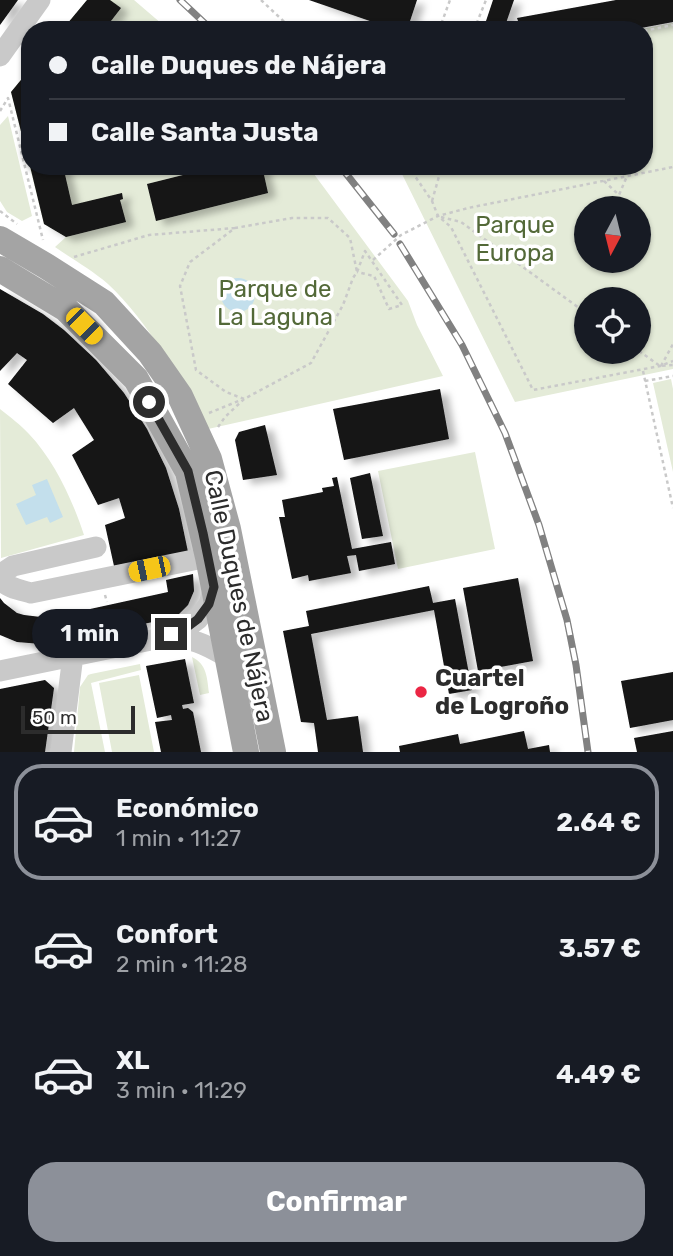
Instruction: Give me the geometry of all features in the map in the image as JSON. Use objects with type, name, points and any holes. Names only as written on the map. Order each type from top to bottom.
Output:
[{"type":"main road","name":"Calle Duques de Nájera","points":[[11,233],[47,266],[104,303],[150,353],[180,396],[209,458],[228,529],[273,752]]},
{"type":"main road","name":"Calle Duques de Nájera","points":[[0,269],[66,309],[136,379],[188,471],[208,556],[246,752]]},
{"type":"street","points":[[25,21],[40,0]]},
{"type":"street","points":[[0,56],[21,27]]},
{"type":"street","points":[[96,547],[13,566],[4,572],[1,582],[31,593],[208,556]]},
{"type":"street","points":[[0,671],[156,639],[186,628],[198,619],[209,604],[214,587]]},
{"type":"street","points":[[156,639],[188,638],[227,657]]},
{"type":"street","points":[[61,752],[74,655]]},
{"type":"street","points":[[0,657],[23,665]]},
{"type":"path","points":[[261,0],[283,21]]},
{"type":"path","points":[[442,21],[450,0]]},
{"type":"path","points":[[477,21],[485,0]]},
{"type":"path","points":[[653,29],[673,25]]},
{"type":"path","points":[[0,111],[8,98],[21,151]]},
{"type":"path","points":[[653,171],[673,167]]},
{"type":"path","points":[[27,175],[43,240],[32,233]]},
{"type":"path","points":[[414,175],[432,201],[438,216],[452,227],[533,390],[673,363]]},
{"type":"path","points":[[432,201],[439,175]]},
{"type":"path","points":[[372,261],[401,235],[438,216],[632,175]]},
{"type":"path","points":[[604,181],[619,195],[627,176]]},
{"type":"path","points":[[0,211],[11,233]]},
{"type":"path","points":[[438,216],[461,222],[574,304]]},
{"type":"path","points":[[71,258],[149,235],[235,228],[292,218],[328,218],[350,238],[357,272]]},
{"type":"path","points":[[235,228],[190,262],[180,286],[196,370],[226,392],[244,399]]},
{"type":"path","points":[[192,420],[244,399],[311,363],[335,322],[365,251],[402,305],[389,309],[374,276],[357,272]]},
{"type":"path","points":[[660,366],[673,344]]},
{"type":"path","points":[[651,360],[660,366]]},
{"type":"path","points":[[642,370],[673,508]]},
{"type":"path","points":[[645,382],[673,376]]},
{"type":"path","points":[[218,427],[225,416],[244,399]]},
{"type":"green space","points":[[87,0],[134,0],[158,21],[70,21]]},
{"type":"green space","name":"Parque Europa","points":[[673,23],[673,369],[515,402],[402,175],[653,175],[653,27]]},
{"type":"green space","name":"Parque de La Laguna","points":[[21,80],[21,132],[11,92]]},
{"type":"green space","points":[[8,116],[32,216],[22,221],[7,212],[0,201],[0,125]]},
{"type":"green space","name":"Parque de La Laguna","points":[[32,175],[315,175],[408,301],[443,376],[208,429],[163,353],[137,316],[108,284],[55,247],[66,237],[44,224]]},
{"type":"green space","points":[[671,379],[673,389],[673,472],[653,383]]},
{"type":"green space","points":[[0,409],[26,431],[47,456],[68,495],[84,535],[1,558]]},
{"type":"green space","points":[[475,452],[495,549],[398,569],[378,471]]},
{"type":"green space","points":[[192,657],[201,663],[207,677],[209,693],[200,695]]},
{"type":"green space","points":[[140,664],[141,670],[91,683],[105,752],[74,752],[80,687],[88,675]]},
{"type":"green space","points":[[139,675],[154,752],[112,752],[99,683]]},
{"type":"water","points":[[238,278],[250,283],[255,295],[250,307],[238,312],[226,307],[221,295],[226,283]]},
{"type":"water","points":[[47,479],[63,517],[50,523],[47,517],[26,525],[16,504],[36,495],[32,485]]},
{"type":"building","points":[[0,0],[18,0],[0,25]]},
{"type":"building","points":[[87,0],[110,0],[121,8],[111,21],[70,21]]},
{"type":"building","points":[[309,0],[417,0],[410,21],[370,21]]},
{"type":"building","points":[[493,0],[514,0],[507,21],[486,21]]},
{"type":"building","points":[[616,0],[673,0],[673,22],[653,26],[653,21],[518,21],[517,18]]},
{"type":"building","points":[[21,80],[21,131],[11,92]]},
{"type":"building","points":[[32,175],[65,175],[72,205],[122,193],[123,199],[120,200],[126,222],[66,237],[44,224]]},
{"type":"building","points":[[183,175],[264,175],[268,193],[156,221],[147,184]]},
{"type":"building","points":[[0,289],[43,314],[64,330],[96,360],[124,393],[147,429],[166,468],[179,509],[188,552],[114,566],[105,525],[125,518],[119,498],[98,505],[72,455],[94,440],[74,408],[53,423],[8,384],[27,360],[17,353],[0,371]]},
{"type":"building","points":[[440,389],[449,439],[344,460],[333,409]]},
{"type":"building","points":[[265,425],[277,475],[243,480],[235,440],[239,432]]},
{"type":"building","points":[[370,473],[383,536],[362,539],[350,478]]},
{"type":"building","points":[[337,477],[352,549],[391,542],[395,564],[359,571],[356,555],[347,556],[351,573],[309,581],[308,575],[292,579],[279,517],[285,517],[282,500],[323,492],[322,488],[334,486],[332,478]]},
{"type":"building","points":[[193,574],[194,591],[188,605],[179,614],[168,619],[42,644],[17,642],[0,635],[0,598],[17,613],[49,618],[168,592],[166,580]]},
{"type":"building","points":[[518,578],[533,661],[478,671],[463,588]]},
{"type":"building","points":[[429,586],[433,603],[455,599],[472,690],[449,694],[434,610],[311,634],[327,720],[358,716],[363,752],[318,752],[314,723],[301,722],[283,631],[309,626],[306,611]]},
{"type":"building","points":[[185,659],[194,703],[182,705],[183,709],[188,708],[193,712],[201,752],[161,752],[155,722],[172,720],[171,715],[157,718],[146,666]]},
{"type":"building","points":[[673,672],[673,720],[630,728],[621,681]]},
{"type":"building","points":[[45,680],[54,688],[45,752],[0,752],[0,689]]},
{"type":"building","points":[[524,731],[528,749],[549,745],[550,752],[400,752],[399,746],[458,734],[460,744]]},
{"type":"building","points":[[673,731],[673,752],[637,752],[634,738]]},
{"type":"railway","points":[[180,0],[202,21]]},
{"type":"railway","points":[[347,175],[394,234]]},
{"type":"railway","points":[[400,244],[462,345],[505,433],[539,525],[567,620],[588,752]]},
{"type":"place","name":"Cuartel de Logroño","points":[[421,692]]},
{"type":"route","points":[[149,402],[188,471],[214,587],[209,604],[198,619],[171,634]]}]
